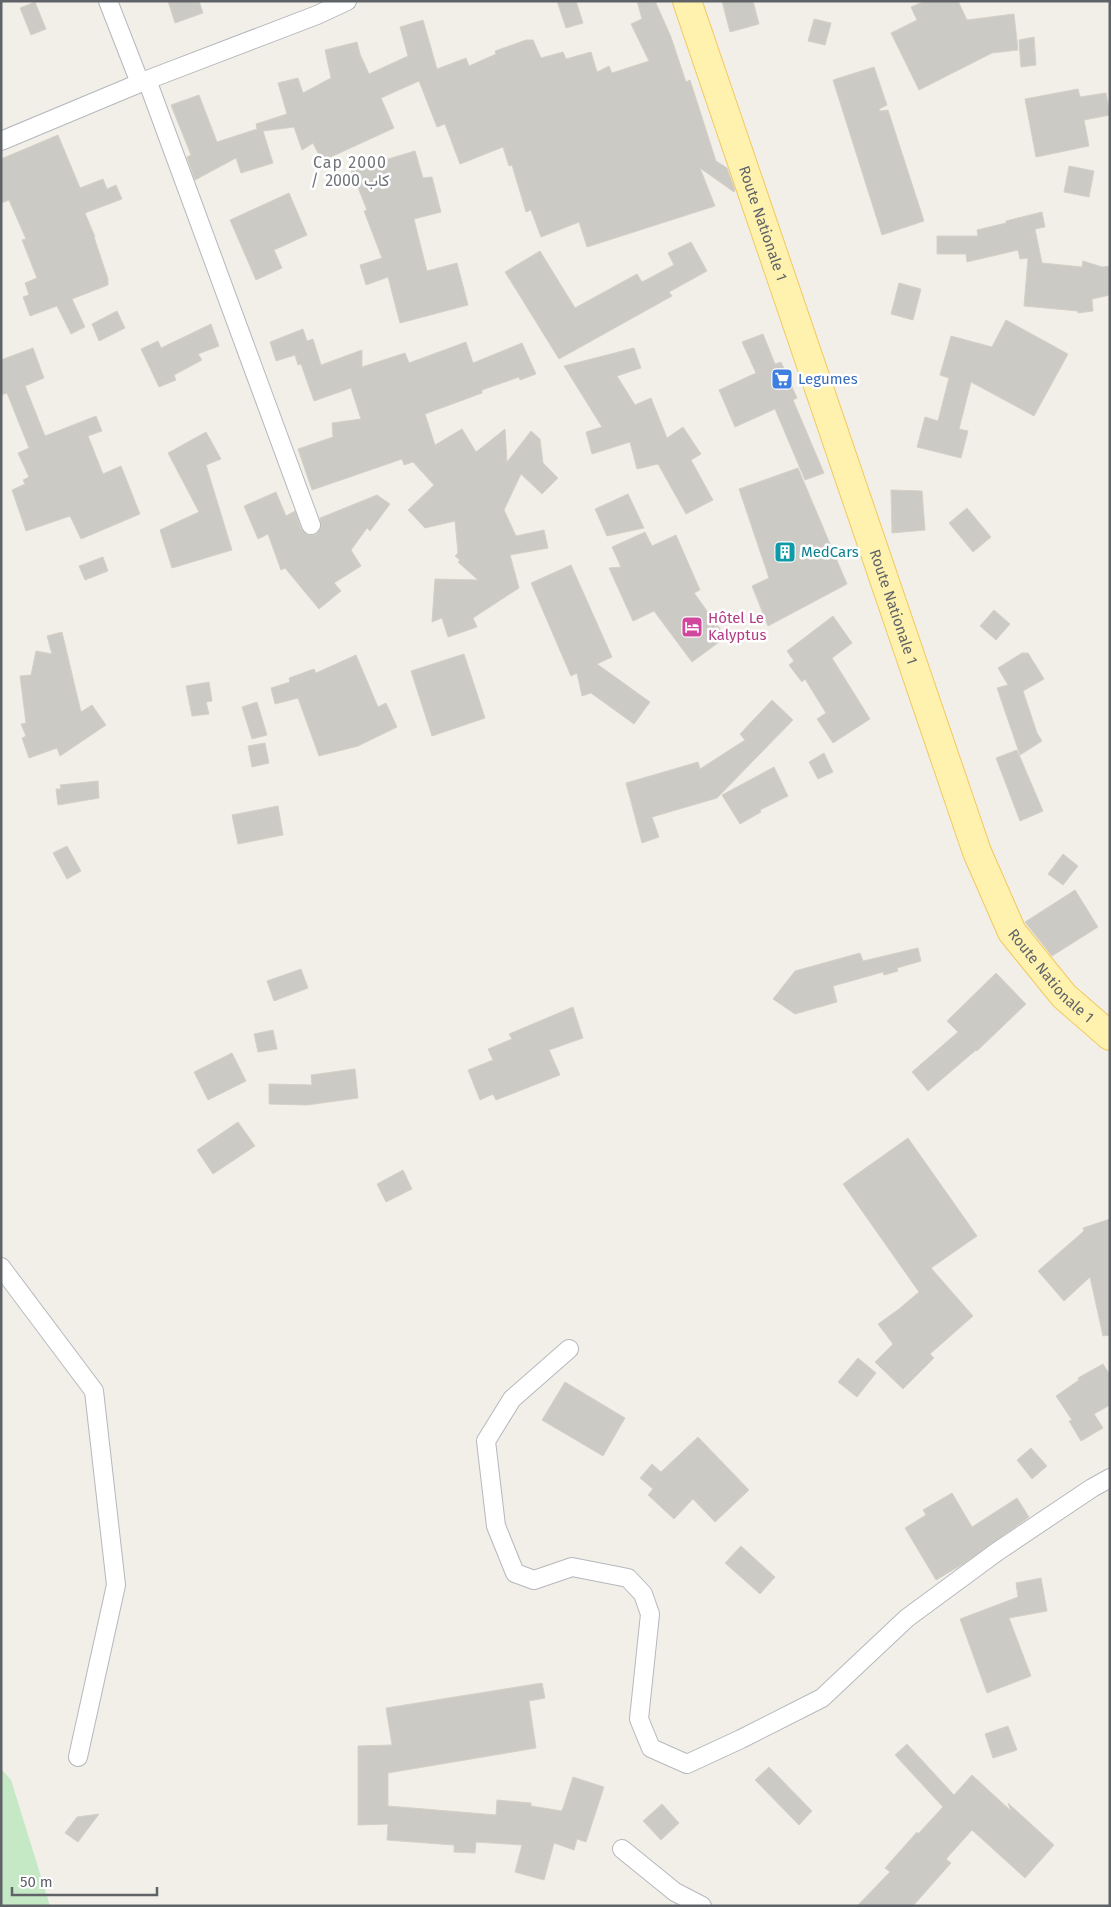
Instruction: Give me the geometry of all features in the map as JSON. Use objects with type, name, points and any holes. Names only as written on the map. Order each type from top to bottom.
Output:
[{"type":"main road","name":"Route Nationale 1","points":[[687,1],[977,852],[1012,932],[1064,996],[1110,1036]]},
{"type":"street","points":[[108,1],[144,81],[311,525]]},
{"type":"street","points":[[1,141],[144,81],[317,15],[347,1]]},
{"type":"street","points":[[1,1267],[94,1391],[116,1585],[78,1757]]},
{"type":"street","points":[[569,1349],[512,1399],[486,1441],[496,1526],[515,1573],[534,1580],[572,1567],[628,1578],[643,1594],[650,1614],[639,1719],[652,1748],[687,1764],[822,1698],[907,1618],[998,1551],[1110,1478]]},
{"type":"street","points":[[622,1849],[675,1892],[702,1906]]},
{"type":"green space","points":[[1,1769],[11,1780],[50,1906],[1,1906]]},
{"type":"building","points":[[168,1],[199,1],[203,13],[175,23]]},
{"type":"building","points":[[557,1],[576,1],[583,23],[566,28]]},
{"type":"building","points":[[637,1],[655,1],[671,37],[686,82],[690,80],[716,161],[727,168],[735,190],[734,192],[700,168],[715,206],[587,247],[579,222],[541,237],[531,210],[526,212],[512,165],[509,166],[503,147],[460,164],[445,124],[437,127],[419,81],[381,98],[394,128],[322,161],[313,143],[302,150],[294,127],[263,131],[273,163],[241,173],[236,158],[195,180],[187,157],[191,155],[171,105],[199,95],[217,142],[257,129],[256,124],[287,114],[278,83],[298,78],[303,93],[331,78],[325,50],[357,42],[369,74],[408,56],[400,27],[423,20],[437,69],[466,58],[469,66],[496,54],[495,51],[526,40],[533,40],[541,58],[563,52],[566,59],[591,52],[597,72],[609,66],[612,73],[649,61],[631,24],[642,19]]},
{"type":"building","points":[[722,1],[753,1],[759,24],[730,32]]},
{"type":"building","points":[[925,1],[958,1],[967,20],[1014,14],[1018,50],[992,53],[919,90],[891,33],[917,20],[911,7]]},
{"type":"building","points":[[35,2],[46,29],[31,35],[20,8]]},
{"type":"building","points":[[814,19],[831,23],[825,45],[808,41]]},
{"type":"building","points":[[1034,37],[1036,65],[1021,67],[1019,40]]},
{"type":"building","points":[[874,67],[887,105],[879,109],[880,111],[888,110],[924,221],[882,235],[833,80]]},
{"type":"building","points":[[1078,89],[1080,97],[1106,93],[1110,115],[1084,120],[1089,146],[1036,157],[1025,99]]},
{"type":"building","points":[[58,135],[80,188],[103,179],[107,189],[116,185],[122,199],[85,213],[95,237],[108,279],[108,285],[72,299],[85,327],[71,334],[57,306],[30,316],[23,297],[29,295],[25,283],[37,278],[22,240],[26,239],[9,200],[1,203],[1,159]]},
{"type":"building","points":[[415,151],[423,178],[432,177],[441,212],[414,219],[427,271],[457,263],[468,305],[400,323],[388,277],[366,285],[360,265],[382,258],[364,211],[367,210],[351,170]]},
{"type":"building","points":[[1069,166],[1094,171],[1089,197],[1064,192]]},
{"type":"building","points":[[289,193],[307,235],[274,250],[282,268],[256,280],[230,220]]},
{"type":"building","points":[[1042,212],[1045,227],[1035,229],[1042,263],[1082,267],[1083,261],[1102,267],[1110,266],[1110,295],[1092,299],[1093,311],[1078,313],[1078,311],[1024,306],[1028,258],[1020,259],[1018,250],[967,262],[966,254],[937,254],[937,236],[978,236],[977,230]]},
{"type":"building","points":[[691,242],[707,271],[669,292],[672,296],[559,359],[505,272],[540,251],[575,308],[637,274],[642,282],[674,265],[668,253]]},
{"type":"building","points":[[899,283],[921,289],[913,320],[891,314]]},
{"type":"building","points":[[117,311],[125,328],[99,341],[92,324]]},
{"type":"building","points":[[1006,320],[1068,354],[1034,416],[971,382],[959,429],[968,431],[961,458],[917,447],[925,417],[938,421],[949,378],[940,375],[951,336],[992,347]]},
{"type":"building","points":[[211,324],[219,346],[198,354],[202,360],[174,375],[176,380],[159,387],[141,349],[158,341],[161,348]]},
{"type":"building","points":[[303,329],[307,341],[313,339],[321,365],[362,350],[362,367],[405,353],[409,363],[466,342],[473,363],[522,343],[536,374],[520,380],[519,377],[482,390],[482,393],[425,414],[435,445],[462,429],[476,452],[505,429],[507,462],[531,431],[540,439],[543,463],[558,478],[542,494],[521,474],[504,510],[516,536],[544,530],[548,548],[510,555],[519,588],[473,618],[477,627],[448,637],[442,618],[432,622],[435,579],[478,580],[458,562],[460,560],[455,556],[458,553],[455,521],[425,528],[408,510],[434,485],[413,462],[404,465],[402,459],[312,490],[298,449],[333,437],[332,423],[361,419],[351,388],[314,401],[301,364],[298,365],[295,355],[276,361],[270,342]]},
{"type":"building","points":[[763,334],[775,364],[781,362],[797,398],[793,400],[824,473],[805,480],[775,409],[735,427],[719,390],[756,373],[742,342]]},
{"type":"building","points":[[33,348],[44,378],[25,386],[45,436],[96,416],[102,431],[88,436],[103,474],[121,466],[140,514],[81,539],[70,516],[26,531],[12,490],[25,484],[23,480],[29,477],[18,453],[29,448],[7,393],[1,395],[1,360]]},
{"type":"building","points":[[634,348],[641,368],[617,376],[635,405],[651,398],[667,438],[683,427],[701,454],[691,460],[713,500],[686,514],[658,464],[637,469],[630,442],[592,454],[586,432],[602,427],[564,366]]},
{"type":"building","points":[[206,432],[221,459],[206,465],[232,550],[172,568],[160,530],[199,512],[168,453]]},
{"type":"building","name":"MedCars","points":[[798,468],[847,584],[768,626],[752,586],[769,578],[739,489]]},
{"type":"building","points":[[891,490],[922,491],[925,530],[892,533]]},
{"type":"building","points":[[276,492],[286,516],[295,511],[301,529],[310,535],[315,535],[319,531],[321,526],[320,518],[377,495],[390,504],[370,531],[367,528],[351,550],[361,566],[334,583],[341,591],[319,609],[285,568],[281,570],[268,534],[258,539],[244,506]]},
{"type":"building","points":[[628,494],[644,528],[607,536],[595,509]]},
{"type":"building","points":[[967,508],[991,537],[973,552],[949,523]]},
{"type":"building","points":[[645,532],[652,546],[676,535],[700,590],[694,593],[726,637],[692,662],[654,611],[633,621],[609,568],[621,567],[612,547]]},
{"type":"building","points":[[103,557],[108,571],[85,580],[79,566]]},
{"type":"building","points":[[571,565],[612,657],[597,664],[650,702],[634,724],[591,693],[582,696],[577,673],[571,676],[531,583]]},
{"type":"building","points":[[994,610],[1010,624],[996,640],[980,626]]},
{"type":"building","points":[[833,616],[852,643],[832,658],[870,719],[833,743],[817,719],[826,713],[805,679],[802,682],[789,665],[794,661],[787,651]]},
{"type":"building","points":[[62,632],[81,712],[92,705],[106,725],[60,756],[57,748],[29,758],[22,738],[26,736],[21,724],[26,723],[20,676],[31,675],[36,651],[52,654],[47,636]]},
{"type":"building","points":[[1022,653],[1028,653],[1044,679],[1023,691],[1037,733],[1042,741],[1020,755],[997,688],[1008,685],[998,668]]},
{"type":"building","points":[[464,654],[485,718],[432,736],[411,671]]},
{"type":"building","points":[[356,655],[378,707],[386,703],[397,727],[358,746],[319,756],[298,698],[275,704],[271,688],[290,682],[289,678],[314,669],[316,673]]},
{"type":"building","points":[[209,682],[212,701],[206,702],[209,714],[192,716],[186,686]]},
{"type":"building","points":[[772,700],[793,720],[717,798],[652,817],[659,837],[642,843],[626,783],[698,762],[700,769],[745,740],[740,734]]},
{"type":"building","points":[[257,702],[267,735],[252,739],[242,707]]},
{"type":"building","points":[[265,743],[269,763],[252,767],[248,746]]},
{"type":"building","points":[[1017,750],[1043,811],[1020,821],[996,758]]},
{"type":"building","points":[[824,753],[833,772],[818,779],[809,762]]},
{"type":"building","points":[[774,767],[788,796],[760,810],[761,812],[740,824],[722,795]]},
{"type":"building","points":[[98,781],[99,798],[58,805],[56,789],[61,789],[60,785]]},
{"type":"building","points":[[278,806],[283,835],[238,844],[232,815]]},
{"type":"building","points":[[67,846],[81,871],[67,879],[53,853]]},
{"type":"building","points":[[1063,854],[1078,866],[1063,885],[1048,874]]},
{"type":"building","points":[[1075,890],[1098,927],[1052,956],[1025,922]]},
{"type":"building","points":[[918,948],[921,961],[897,968],[898,971],[884,975],[883,972],[833,986],[837,1002],[795,1014],[773,999],[795,971],[860,953],[863,961]]},
{"type":"building","points":[[301,969],[308,988],[274,1001],[267,981]]},
{"type":"building","points":[[996,973],[1026,1004],[977,1051],[928,1091],[912,1072],[958,1032],[947,1021]]},
{"type":"building","points":[[573,1007],[583,1038],[549,1050],[560,1075],[496,1100],[493,1094],[480,1100],[468,1070],[493,1060],[488,1049],[512,1039],[509,1034]]},
{"type":"building","points":[[273,1030],[277,1049],[258,1052],[254,1034]]},
{"type":"building","points":[[232,1053],[246,1081],[208,1100],[194,1072]]},
{"type":"building","points":[[355,1069],[358,1098],[307,1105],[269,1104],[269,1084],[312,1085],[311,1075]]},
{"type":"building","points":[[238,1122],[255,1146],[213,1174],[197,1150]]},
{"type":"building","points":[[908,1138],[977,1236],[931,1268],[973,1316],[930,1354],[934,1358],[903,1389],[875,1362],[893,1344],[878,1324],[919,1292],[843,1184]]},
{"type":"building","points":[[403,1170],[412,1189],[386,1202],[377,1184]]},
{"type":"building","points":[[1110,1219],[1110,1335],[1103,1336],[1090,1277],[1064,1301],[1038,1271],[1084,1231],[1083,1228]]},
{"type":"building","points":[[858,1358],[876,1373],[857,1397],[838,1382]]},
{"type":"building","points":[[1103,1364],[1110,1375],[1110,1405],[1094,1414],[1103,1428],[1081,1441],[1069,1421],[1072,1420],[1056,1396],[1079,1380],[1078,1378]]},
{"type":"building","points":[[565,1382],[625,1418],[603,1456],[542,1420]]},
{"type":"building","points":[[698,1437],[749,1490],[715,1522],[693,1499],[674,1519],[648,1495],[653,1489],[640,1478],[652,1464],[661,1472]]},
{"type":"building","points":[[1031,1448],[1047,1466],[1032,1479],[1017,1460]]},
{"type":"building","points":[[952,1493],[972,1527],[1017,1498],[1029,1517],[963,1564],[936,1580],[905,1528],[926,1515],[923,1510]]},
{"type":"building","points":[[741,1546],[775,1577],[760,1594],[725,1563]]},
{"type":"building","points":[[1041,1578],[1047,1611],[1009,1618],[1031,1676],[987,1693],[960,1619],[1018,1597],[1016,1583]]},
{"type":"building","points":[[542,1683],[545,1698],[529,1701],[536,1748],[388,1773],[388,1806],[496,1815],[497,1800],[531,1803],[531,1806],[562,1811],[573,1777],[604,1787],[586,1842],[577,1839],[574,1850],[554,1843],[544,1880],[515,1872],[522,1845],[476,1842],[475,1853],[454,1852],[454,1845],[387,1840],[388,1824],[358,1825],[358,1746],[392,1745],[386,1708]]},
{"type":"building","points":[[1008,1726],[1017,1750],[993,1758],[985,1734]]},
{"type":"building","points":[[907,1744],[954,1795],[972,1775],[1011,1811],[1008,1803],[1054,1845],[1025,1878],[972,1830],[946,1859],[951,1863],[913,1906],[857,1906],[890,1872],[885,1868],[917,1832],[918,1834],[943,1807],[895,1755]]},
{"type":"building","points":[[769,1767],[812,1811],[799,1825],[755,1780]]},
{"type":"building","points":[[662,1804],[679,1823],[661,1840],[643,1821]]},
{"type":"building","points":[[99,1814],[78,1842],[65,1833],[77,1817]]},
{"type":"place","name":"Legumes","points":[[782,379]]},
{"type":"place","name":"MedCars","points":[[785,552]]},
{"type":"place","name":"Hôtel Le Kalyptus","points":[[692,627]]},
{"type":"district","name":"Cap 2000 / كاب 2000","points":[[350,171]]}]
